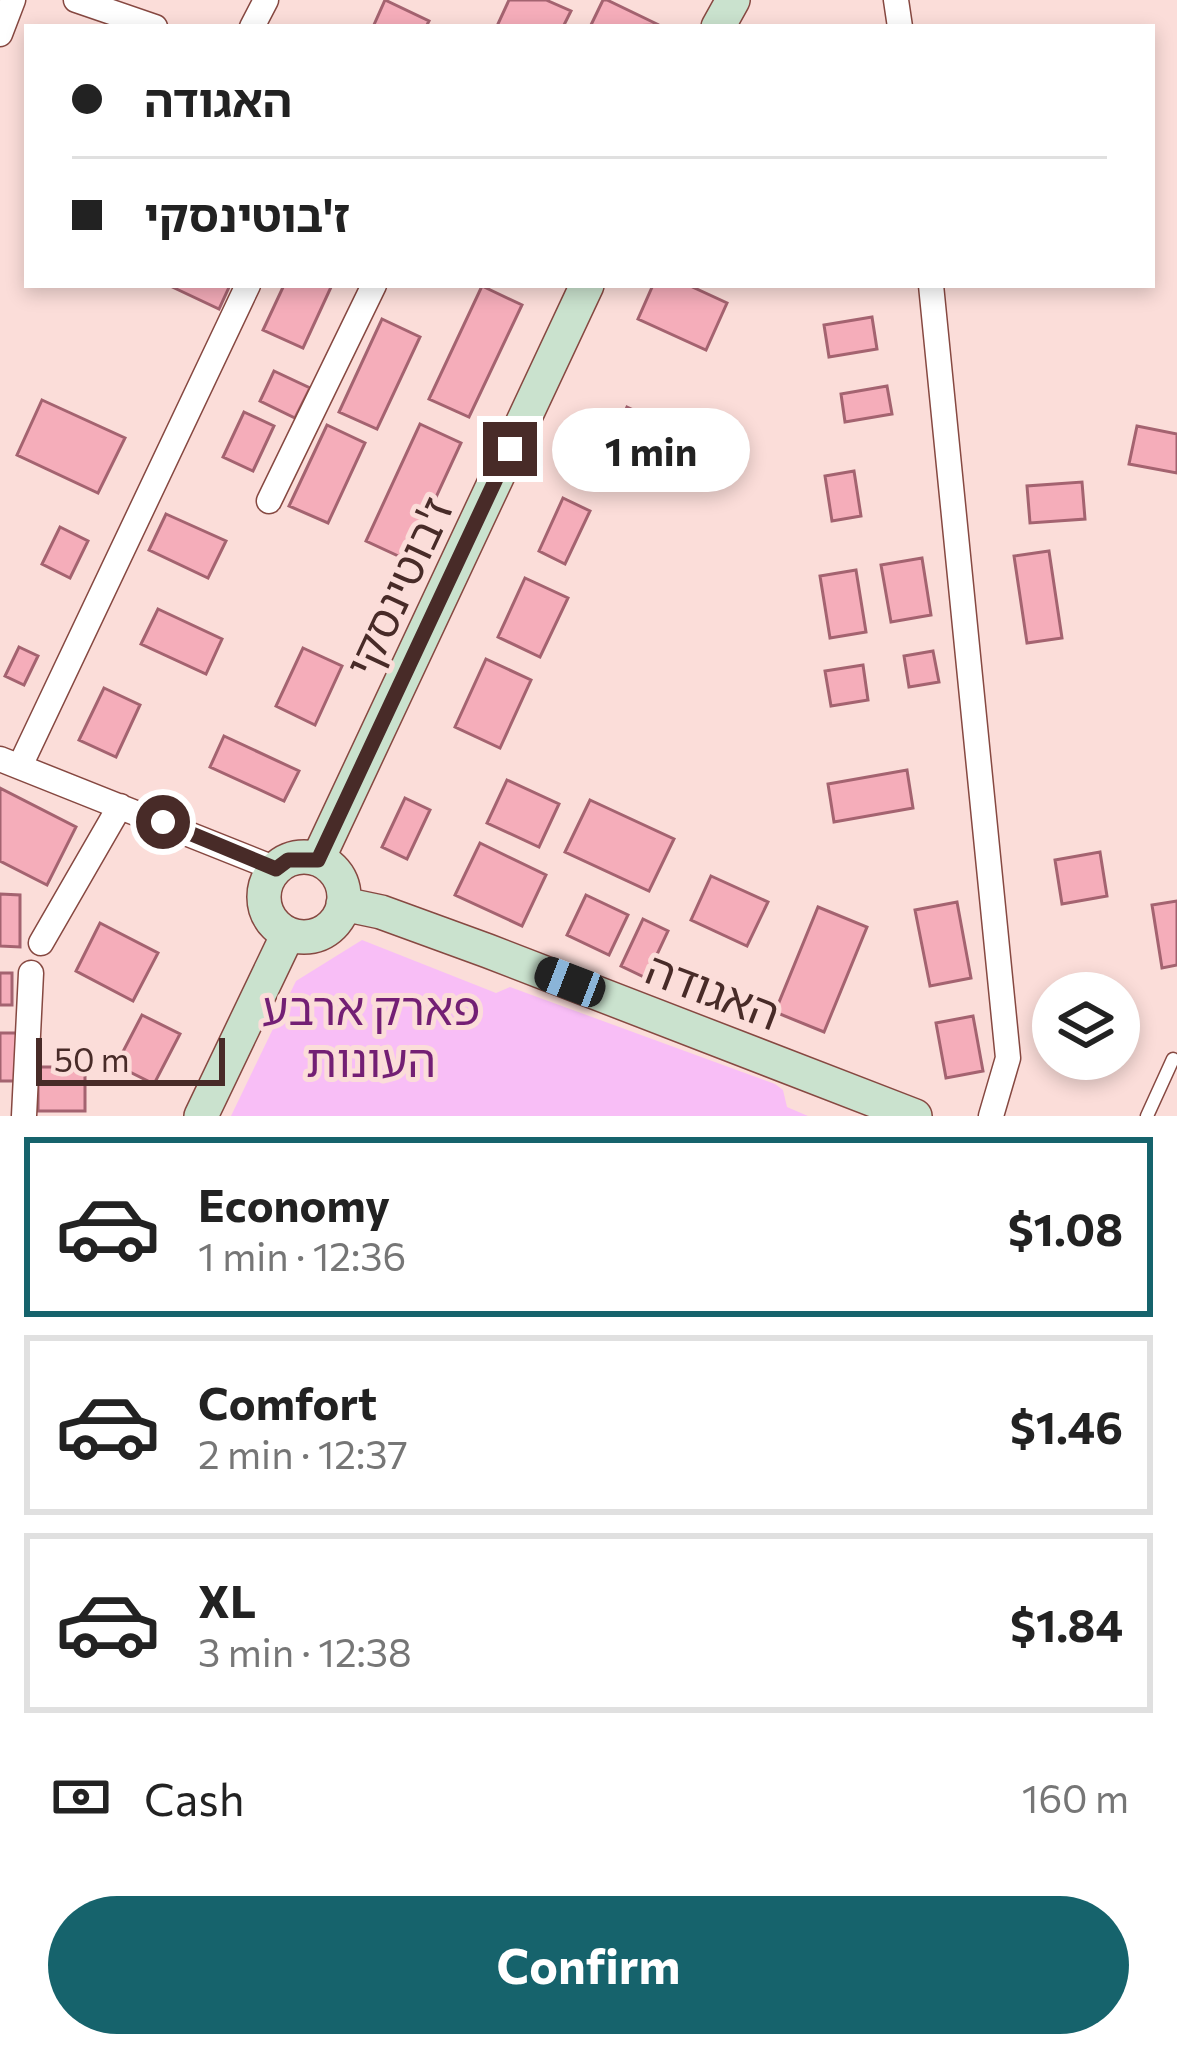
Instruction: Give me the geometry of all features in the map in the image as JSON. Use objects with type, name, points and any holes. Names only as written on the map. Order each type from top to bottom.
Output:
[{"type":"street","points":[[0,34],[14,0]]},
{"type":"street","points":[[76,0],[145,24]]},
{"type":"street","points":[[247,288],[10,762],[276,869]]},
{"type":"street","points":[[268,501],[373,288]]},
{"type":"street","name":"ז'בוטינסקי","points":[[318,860],[586,288]]},
{"type":"street","points":[[931,288],[1008,1058],[991,1116]]},
{"type":"street","points":[[40,943],[119,806]]},
{"type":"street","points":[[288,860],[318,860],[338,877],[343,904],[331,926],[318,936],[288,934],[265,906],[266,880],[288,860]]},
{"type":"street","name":"האגודה","points":[[343,904],[424,927],[915,1116]]},
{"type":"street","points":[[201,1116],[288,934]]},
{"type":"street","points":[[24,1116],[31,974]]},
{"type":"lane","points":[[1147,1116],[1172,1059]]},
{"type":"green space","name":"פארק ארבע העונות","points":[[362,940],[496,993],[510,987],[775,1084],[783,1090],[787,1107],[808,1116],[231,1116],[296,981]]},
{"type":"building","points":[[385,0],[429,21],[428,24],[374,24]]},
{"type":"building","points":[[509,0],[546,0],[571,11],[564,24],[498,24]]},
{"type":"building","points":[[607,0],[657,24],[591,24]]},
{"type":"building","points":[[174,288],[229,288],[219,309]]},
{"type":"building","points":[[283,288],[331,288],[303,348],[263,330]]},
{"type":"building","points":[[481,288],[522,305],[469,417],[429,399]]},
{"type":"building","points":[[652,288],[694,288],[727,303],[706,350],[638,319]]},
{"type":"building","points":[[872,317],[877,349],[829,357],[824,325]]},
{"type":"building","points":[[382,319],[420,337],[377,429],[339,412]]},
{"type":"building","points":[[274,371],[310,388],[295,418],[260,401]]},
{"type":"building","points":[[887,386],[892,414],[845,422],[841,394]]},
{"type":"building","points":[[42,400],[125,438],[98,493],[17,455]]},
{"type":"building","points":[[627,407],[683,433],[664,472],[609,446]]},
{"type":"building","points":[[244,412],[274,426],[253,471],[223,457]]},
{"type":"building","points":[[420,424],[461,443],[407,560],[366,541]]},
{"type":"building","points":[[327,425],[365,443],[328,523],[289,506]]},
{"type":"building","points":[[1137,426],[1177,434],[1177,473],[1129,464]]},
{"type":"building","points":[[854,471],[861,516],[832,521],[825,476]]},
{"type":"building","points":[[1082,482],[1085,519],[1030,523],[1027,486]]},
{"type":"building","points":[[563,498],[590,511],[565,564],[539,551]]},
{"type":"building","points":[[166,514],[226,541],[208,578],[149,550]]},
{"type":"building","points":[[60,527],[88,541],[70,578],[42,564]]},
{"type":"building","points":[[1049,551],[1062,638],[1027,643],[1014,556]]},
{"type":"building","points":[[922,558],[931,615],[891,622],[881,565]]},
{"type":"building","points":[[856,570],[866,632],[830,638],[820,576]]},
{"type":"building","points":[[525,578],[568,598],[540,657],[498,637]]},
{"type":"building","points":[[158,609],[222,639],[206,674],[141,644]]},
{"type":"building","points":[[19,647],[38,656],[24,685],[5,676]]},
{"type":"building","points":[[303,648],[342,666],[315,725],[276,706]]},
{"type":"building","points":[[933,651],[939,682],[909,687],[904,656]]},
{"type":"building","points":[[486,659],[531,680],[500,748],[455,727]]},
{"type":"building","points":[[863,665],[868,700],[831,706],[825,671]]},
{"type":"building","points":[[104,688],[140,705],[116,757],[79,740]]},
{"type":"building","points":[[224,736],[299,771],[284,801],[210,767]]},
{"type":"building","points":[[907,770],[913,808],[834,822],[828,784]]},
{"type":"building","points":[[507,780],[559,804],[539,847],[487,823]]},
{"type":"building","points":[[0,788],[76,827],[47,885],[0,861]]},
{"type":"building","points":[[405,798],[430,810],[407,859],[382,847]]},
{"type":"building","points":[[590,800],[674,839],[649,891],[565,852]]},
{"type":"building","points":[[480,843],[546,875],[522,926],[455,895]]},
{"type":"building","points":[[1100,852],[1107,896],[1062,904],[1055,860]]},
{"type":"building","points":[[711,876],[768,902],[747,946],[691,920]]},
{"type":"building","points":[[0,894],[20,895],[20,947],[0,946]]},
{"type":"building","points":[[586,895],[628,915],[609,955],[567,935]]},
{"type":"building","points":[[1177,901],[1177,965],[1162,968],[1152,905]]},
{"type":"building","points":[[957,902],[971,978],[930,986],[915,910]]},
{"type":"building","points":[[818,907],[867,927],[824,1032],[775,1012]]},
{"type":"building","points":[[643,919],[668,931],[646,978],[621,966]]},
{"type":"building","points":[[100,923],[158,953],[133,1001],[76,971]]},
{"type":"building","points":[[0,973],[12,973],[12,1005],[0,1005]]},
{"type":"building","points":[[142,1015],[180,1034],[154,1084],[116,1065]]},
{"type":"building","points":[[973,1016],[983,1071],[946,1078],[936,1023]]},
{"type":"building","points":[[0,1033],[18,1033],[18,1081],[0,1081]]},
{"type":"building","points":[[38,1067],[85,1067],[85,1111],[38,1111]]},
{"type":"route","points":[[163,822],[276,869],[288,860],[318,860],[510,449]]}]
